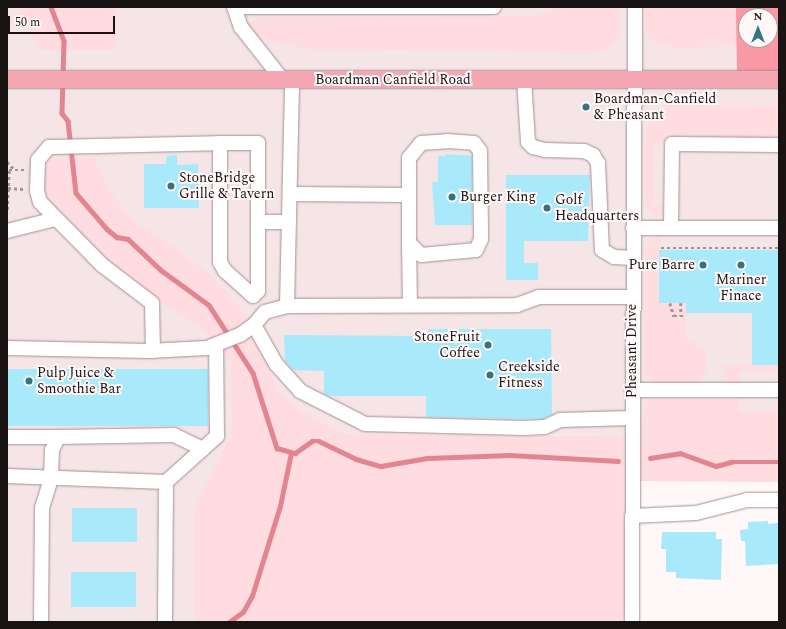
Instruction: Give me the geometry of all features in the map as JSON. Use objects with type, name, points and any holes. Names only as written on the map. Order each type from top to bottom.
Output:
[{"type":"main road","name":"Boardman Canfield Road","points":[[7,79],[779,79]]},
{"type":"street","points":[[234,7],[241,27],[287,79],[290,194],[287,306]]},
{"type":"street","points":[[240,7],[494,7]]},
{"type":"street","name":"Pheasant Drive","points":[[632,622],[633,79],[635,7]]},
{"type":"street","points":[[524,80],[528,142],[532,147],[544,150],[584,151],[594,154],[598,163],[602,250],[614,257],[633,258]]},
{"type":"street","points":[[408,243],[421,255],[476,250],[481,239],[482,219],[480,152],[474,143],[447,141],[421,143],[409,158],[407,196],[408,243],[410,305]]},
{"type":"street","points":[[220,143],[220,262],[225,271],[253,296],[265,312]]},
{"type":"street","points":[[153,351],[152,303],[102,265],[55,219],[37,196],[37,171],[43,152],[49,147],[78,147],[103,144],[258,143],[258,291],[253,296]]},
{"type":"street","points":[[671,228],[672,144],[779,145]]},
{"type":"street","points":[[290,194],[407,196]]},
{"type":"street","points":[[7,231],[55,219]]},
{"type":"street","points":[[258,222],[289,222]]},
{"type":"street","points":[[633,228],[779,228]]},
{"type":"street","points":[[7,348],[153,351],[220,345],[240,335],[254,325],[265,312],[287,306],[517,305],[539,296],[632,296]]},
{"type":"street","points":[[254,325],[276,364],[300,391],[365,424],[524,428],[545,427],[560,420],[632,418]]},
{"type":"street","points":[[7,476],[166,482],[217,436],[220,345]]},
{"type":"street","points":[[632,390],[779,390]]},
{"type":"street","points":[[7,437],[174,435],[203,449]]},
{"type":"street","points":[[41,622],[42,508],[51,478],[52,450],[58,437]]},
{"type":"street","points":[[165,622],[166,482]]},
{"type":"street","points":[[632,516],[696,513],[746,500],[779,500]]},
{"type":"path","points":[[7,162],[15,170]]},
{"type":"path","points":[[7,210],[9,170],[37,171]]},
{"type":"path","points":[[661,248],[779,248]]},
{"type":"path","points":[[670,303],[674,316],[686,316]]},
{"type":"path","points":[[681,303],[681,316]]},
{"type":"shaded area","points":[[7,7],[736,7],[737,79],[779,79],[779,417],[632,418],[632,436],[233,433],[195,506],[195,622],[7,622]]},
{"type":"shaded area","points":[[19,7],[115,7],[116,50],[40,50]]},
{"type":"shaded area","points":[[554,7],[620,7],[620,28],[616,39],[609,48],[599,52],[307,49],[259,39],[252,34],[248,24],[260,17],[536,16]]},
{"type":"shaded area","points":[[645,7],[779,7],[779,79],[739,48],[778,48],[778,8],[738,8],[738,48],[736,46],[677,48],[656,44],[645,32]]},
{"type":"shaded area","points":[[736,7],[779,7],[779,79],[737,79]]},
{"type":"shaded area","points":[[669,105],[779,106],[779,143],[653,143],[653,205],[665,206],[662,215],[653,214],[646,203],[646,128],[653,113]]},
{"type":"shaded area","points":[[53,158],[96,158],[97,167],[113,196],[134,222],[177,249],[211,276],[246,315],[279,392],[301,411],[346,434],[632,436],[632,418],[644,418],[644,407],[650,399],[739,399],[739,412],[779,411],[779,482],[632,481],[632,622],[195,622],[195,506],[232,433],[231,362],[200,326],[144,292],[105,258],[46,200],[44,173],[47,163]]},
{"type":"shaded area","points":[[661,232],[661,250],[686,302],[686,340],[707,350],[705,374],[699,383],[654,383],[645,374],[645,250],[653,237]]},
{"type":"shaded area","points":[[724,365],[779,365],[779,371],[739,370],[739,384],[730,384],[724,375]]},
{"type":"building","name":"Burger King","points":[[446,154],[472,156],[472,225],[435,225],[432,182],[438,182],[438,156],[446,156]]},
{"type":"building","name":"StoneBridge Grille & Tavern","points":[[177,155],[177,165],[198,164],[199,208],[144,208],[144,164],[166,164],[166,156]]},
{"type":"building","name":"Golf Headquarters","points":[[506,175],[590,175],[588,241],[524,241],[524,263],[538,263],[538,280],[506,280]]},
{"type":"building","points":[[659,250],[779,250],[779,365],[752,365],[752,313],[686,313],[686,303],[659,303]]},
{"type":"building","points":[[428,329],[551,329],[552,414],[543,419],[426,417],[426,396],[329,396],[324,394],[324,371],[293,370],[285,361],[284,335],[428,336]]},
{"type":"building","points":[[7,369],[208,369],[208,426],[7,426]]},
{"type":"building","points":[[72,508],[137,508],[137,542],[72,542]]},
{"type":"building","points":[[768,521],[768,524],[779,523],[779,564],[746,566],[745,541],[741,541],[740,530],[748,529],[748,522]]},
{"type":"building","points":[[662,532],[716,532],[716,539],[722,539],[721,580],[676,578],[676,572],[666,572],[666,549],[661,549]]},
{"type":"building","points":[[71,572],[136,572],[136,607],[71,607]]},
{"type":"waterway","points":[[51,7],[64,41],[62,113],[68,121],[76,193],[107,229],[117,237],[128,239],[161,270],[209,305],[253,373],[277,448],[295,453],[312,441],[319,441],[356,459],[381,466],[428,458],[510,455],[618,461]]},
{"type":"waterway","points":[[229,622],[243,612],[252,596],[280,506],[291,453]]},
{"type":"waterway","points":[[650,458],[680,453],[716,466],[731,462],[779,462]]},
{"type":"place","name":"Boardman-Canfield & Pheasant","points":[[586,107]]},
{"type":"place","name":"StoneBridge Grille & Tavern","points":[[171,186]]},
{"type":"place","name":"Burger King","points":[[452,197]]},
{"type":"place","name":"Golf Headquarters","points":[[547,208]]},
{"type":"place","name":"Pure Barre","points":[[703,265]]},
{"type":"place","name":"Mariner Finace","points":[[741,265]]},
{"type":"place","name":"StoneFruit Coffee","points":[[488,345]]},
{"type":"place","name":"Creekside Fitness","points":[[490,375]]},
{"type":"place","name":"Pulp Juice & Smoothie Bar","points":[[29,381]]}]
